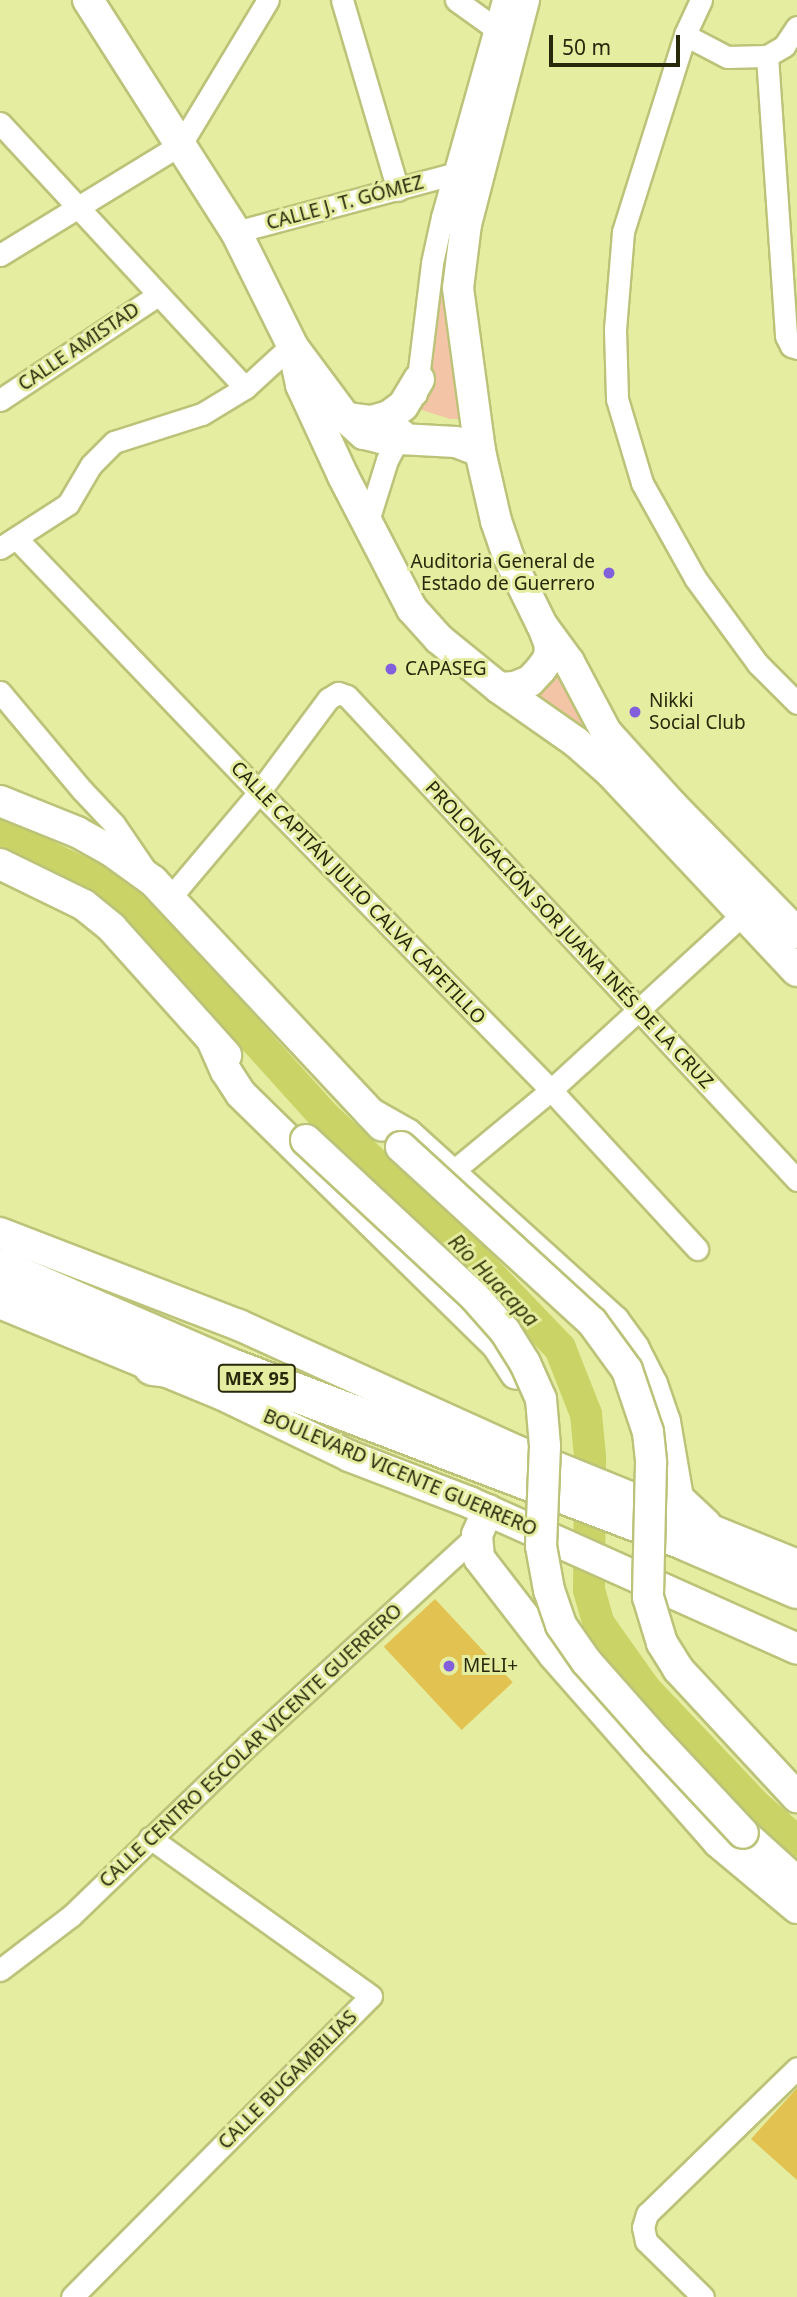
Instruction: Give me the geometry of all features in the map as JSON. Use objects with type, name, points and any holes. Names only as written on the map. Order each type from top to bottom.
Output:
[{"type":"highway","name":"BOULEVARD VICENTE GUERRERO","points":[[0,1268],[231,1368],[449,1453],[505,1491]]},
{"type":"highway","name":"BOULEVARD VICENTE GUERRERO","points":[[0,1287],[201,1372],[505,1491],[695,1539],[797,1589]]},
{"type":"highway","points":[[153,1366],[201,1372]]},
{"type":"highway","name":"BOULEVARD VICENTE GUERRERO","points":[[695,1539],[797,1607]]},
{"type":"main road","points":[[88,0],[236,232],[293,346],[346,418],[364,434],[381,438],[456,442],[480,451]]},
{"type":"main road","points":[[499,688],[515,687],[530,681],[549,657],[550,645],[508,556],[496,521],[480,451],[458,288],[466,224],[524,0]]},
{"type":"main road","points":[[293,346],[301,385],[343,476],[412,608],[439,639],[499,688],[576,742],[610,772],[797,971]]},
{"type":"main road","points":[[346,418],[372,421],[389,416],[403,405],[419,379]]},
{"type":"main road","points":[[542,625],[569,662],[606,732],[672,805],[797,933]]},
{"type":"main road","points":[[0,801],[77,832],[110,850],[161,890],[401,1147],[592,1322],[627,1370],[648,1432],[651,1476],[648,1597],[662,1643],[678,1669],[797,1797]]},
{"type":"main road","points":[[0,864],[84,905],[111,928],[306,1140],[474,1296],[505,1331],[541,1399],[545,1446],[541,1546],[549,1590],[561,1626],[586,1661],[656,1741],[743,1833],[797,1882]]},
{"type":"main road","points":[[212,1040],[226,1072],[241,1094],[498,1346],[512,1366],[526,1395],[532,1420],[529,1436],[520,1442],[505,1491],[479,1558],[554,1655],[718,1842],[797,1908]]},
{"type":"main road","points":[[370,1113],[407,1133],[580,1287],[614,1321],[634,1349],[652,1384],[665,1422],[678,1498],[695,1539]]},
{"type":"main road","name":"BOULEVARD VICENTE GUERRERO","points":[[0,1233],[239,1325],[505,1491],[688,1600],[793,1648]]},
{"type":"main road","name":"BOULEVARD VICENTE GUERRERO","points":[[0,1303],[153,1366],[349,1456],[505,1491]]},
{"type":"main road","name":"BOULEVARD VICENTE GUERRERO","points":[[695,1539],[797,1566]]},
{"type":"street","points":[[0,254],[181,144],[268,0]]},
{"type":"street","points":[[342,0],[398,190]]},
{"type":"street","points":[[456,0],[495,28]]},
{"type":"street","points":[[368,521],[387,460],[400,438],[419,379],[432,263],[453,174],[503,0]]},
{"type":"street","points":[[701,0],[685,35],[623,232],[615,330],[617,399],[642,483],[695,578],[758,664],[797,703]]},
{"type":"street","points":[[685,35],[727,57],[767,56],[784,46],[797,27]]},
{"type":"street","points":[[767,56],[786,335],[792,346],[797,348]]},
{"type":"street","points":[[0,123],[245,388]]},
{"type":"street","name":"CALLE J. T. GÓMEZ","points":[[236,232],[453,174]]},
{"type":"street","name":"CALLE AMISTAD","points":[[0,400],[158,295]]},
{"type":"street","points":[[9,544],[68,504],[91,465],[114,442],[202,414],[245,388],[293,346]]},
{"type":"street","name":"CALLE CAPITÁN JULIO CALVA CAPETILLO","points":[[9,544],[259,792],[551,1090],[697,1250]]},
{"type":"street","points":[[0,692],[114,824],[161,890],[259,792]]},
{"type":"street","name":"PROLONGACIÓN SOR JUANA INÉS DE LA CRUZ","points":[[259,792],[328,699],[338,693],[347,696],[797,1180]]},
{"type":"street","points":[[452,1172],[551,1090],[742,915]]},
{"type":"street","name":"CALLE CENTRO ESCOLAR VICENTE GUERRERO","points":[[0,1970],[71,1916],[505,1491]]},
{"type":"street","name":"CALLE BUGAMBILIAS","points":[[72,2297],[371,1996],[150,1838]]},
{"type":"street","points":[[703,2297],[646,2241],[643,2227],[647,2214],[797,2068]]},
{"type":"shaded area","points":[[450,224],[444,263],[465,419],[450,419],[419,409],[428,365],[433,282]]},
{"type":"shaded area","points":[[555,660],[797,946],[797,957],[522,692]]},
{"type":"building","name":"MELI+","points":[[435,1599],[513,1682],[462,1730],[384,1647]]},
{"type":"building","points":[[797,2088],[797,2180],[751,2139]]},
{"type":"waterway","name":"Río Huacapa","points":[[0,834],[106,884],[156,930],[325,1117],[465,1249],[560,1348],[586,1414],[590,1456],[589,1590],[599,1624],[645,1689],[756,1806],[797,1842]]},
{"type":"place","name":"Auditoria General de Estado de Guerrero","points":[[609,573]]},
{"type":"place","name":"CAPASEG","points":[[391,669]]},
{"type":"place","name":"Nikki Social Club","points":[[635,712]]},
{"type":"place","name":"MELI+","points":[[449,1666]]}]
